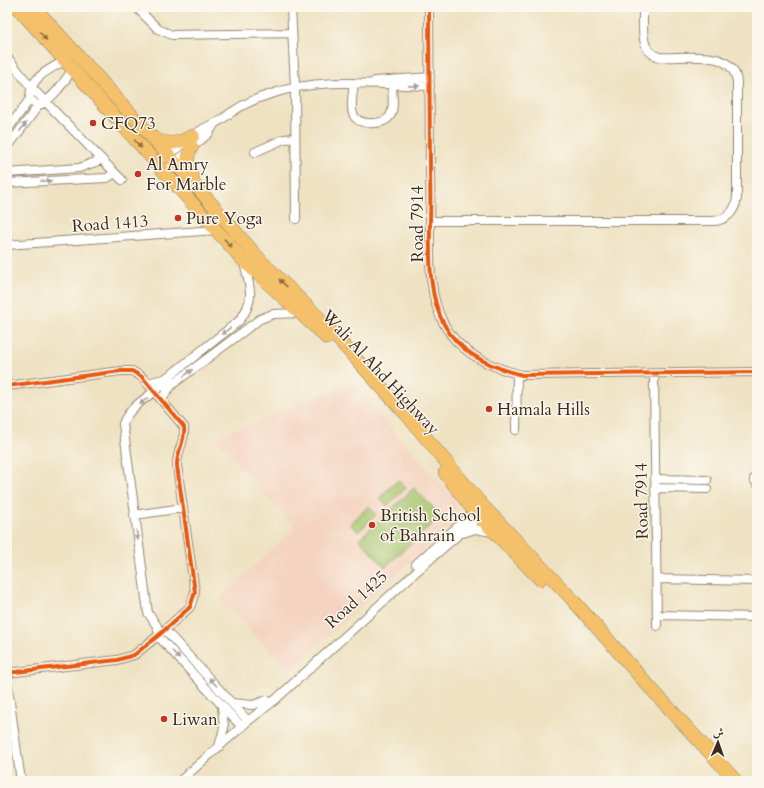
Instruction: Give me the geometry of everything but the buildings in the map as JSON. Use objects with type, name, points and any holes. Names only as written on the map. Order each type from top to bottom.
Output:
[{"type":"main road","name":"Wali Al Ahd Highway","points":[[17,7],[243,260],[351,360]]},
{"type":"main road","name":"Wali Al Ahd Highway","points":[[34,7],[155,139],[262,262],[318,317],[351,360],[401,416],[481,511],[601,633],[736,781]]},
{"type":"main road","points":[[69,65],[75,63],[104,92],[127,109]]},
{"type":"main road","points":[[155,139],[169,144],[192,141],[189,151],[188,165],[195,185]]},
{"type":"main road","name":"Wali Al Ahd Highway","points":[[481,511],[496,534],[564,603],[601,633]]},
{"type":"street","points":[[136,7],[158,29],[172,35],[292,34]]},
{"type":"street","points":[[291,7],[295,87],[296,219]]},
{"type":"street","name":"Road 7914","points":[[428,7],[430,77],[429,262],[432,286],[445,326],[468,351],[487,364],[517,374],[654,375],[757,372]]},
{"type":"street","points":[[430,221],[712,221],[723,220],[731,213],[737,198],[737,82],[735,71],[728,63],[718,58],[659,57],[650,53],[644,40],[643,7]]},
{"type":"street","points":[[7,57],[31,87],[122,180]]},
{"type":"street","points":[[7,130],[30,99],[31,87],[38,78],[69,65]]},
{"type":"street","points":[[7,148],[38,106],[46,101],[69,65]]},
{"type":"street","points":[[371,83],[383,80],[430,77]]},
{"type":"street","points":[[354,83],[353,114],[357,120],[364,122],[381,123],[387,120],[391,115],[392,86]]},
{"type":"street","points":[[161,169],[192,141],[211,131],[215,123],[236,109],[259,98],[295,87],[354,83],[371,83],[392,86],[430,86]]},
{"type":"street","points":[[30,99],[38,106]]},
{"type":"street","points":[[255,152],[286,138],[295,138]]},
{"type":"street","points":[[7,174],[79,168],[101,160]]},
{"type":"street","points":[[7,183],[107,178],[115,173]]},
{"type":"street","name":"Road 1413","points":[[7,245],[216,230]]},
{"type":"street","points":[[147,383],[164,379],[172,374],[238,321],[246,312],[250,302],[251,290],[243,260]]},
{"type":"street","points":[[162,401],[166,392],[173,384],[260,318],[273,314],[301,313]]},
{"type":"street","points":[[238,321],[245,329]]},
{"type":"street","points":[[7,386],[126,370],[137,374],[147,383],[184,427],[184,435],[176,460],[195,595],[190,607],[142,650],[126,658],[7,673]]},
{"type":"street","points":[[172,374],[155,392],[127,415],[123,424],[148,613],[158,629],[179,643],[248,722]]},
{"type":"street","points":[[516,430],[517,374]]},
{"type":"street","name":"Road 7914","points":[[654,375],[657,626]]},
{"type":"street","points":[[757,476],[754,479],[757,484]]},
{"type":"street","points":[[655,483],[707,480]]},
{"type":"street","points":[[655,483],[707,489]]},
{"type":"street","points":[[134,515],[183,508]]},
{"type":"street","name":"Road 1425","points":[[180,781],[275,700],[413,574],[460,534],[481,511]]},
{"type":"street","name":"Road 1425","points":[[248,722],[267,700],[481,511]]},
{"type":"street","points":[[460,534],[467,531],[482,529],[496,534]]},
{"type":"street","points":[[657,579],[757,581]]},
{"type":"street","points":[[657,615],[757,617]]},
{"type":"street","points":[[173,622],[179,643]]},
{"type":"street","points":[[162,632],[220,704],[248,722]]},
{"type":"street","points":[[7,681],[21,781]]},
{"type":"street","points":[[220,704],[226,697]]},
{"type":"street","points":[[232,704],[253,705],[267,700]]},
{"type":"street","points":[[217,748],[224,728],[220,704]]},
{"type":"shaded area","name":"British School of Bahrain","points":[[351,383],[457,501],[455,522],[288,671],[220,598],[295,528],[215,438]]},
{"type":"green space","points":[[398,480],[406,488],[387,506],[379,498]]},
{"type":"green space","points":[[414,488],[441,516],[385,567],[359,539]]},
{"type":"green space","points":[[369,506],[376,515],[358,532],[350,524]]},
{"type":"cycle path","points":[[429,7],[431,274],[432,287],[439,314],[452,336],[469,352],[489,364],[522,375],[757,372]]},
{"type":"cycle path","points":[[7,386],[121,371],[132,371],[142,377],[184,427],[184,437],[178,456],[177,466],[195,592],[190,607],[134,655],[117,660],[7,673]]},
{"type":"place","name":"CFQ73","points":[[93,123]]},
{"type":"place","name":"Al Amry For Marble","points":[[138,174]]},
{"type":"place","name":"Pure Yoga","points":[[178,218]]},
{"type":"place","name":"Hamala Hills","points":[[489,409]]},
{"type":"place","name":"British School of Bahrain","points":[[372,525]]},
{"type":"place","name":"Liwan","points":[[164,719]]}]
